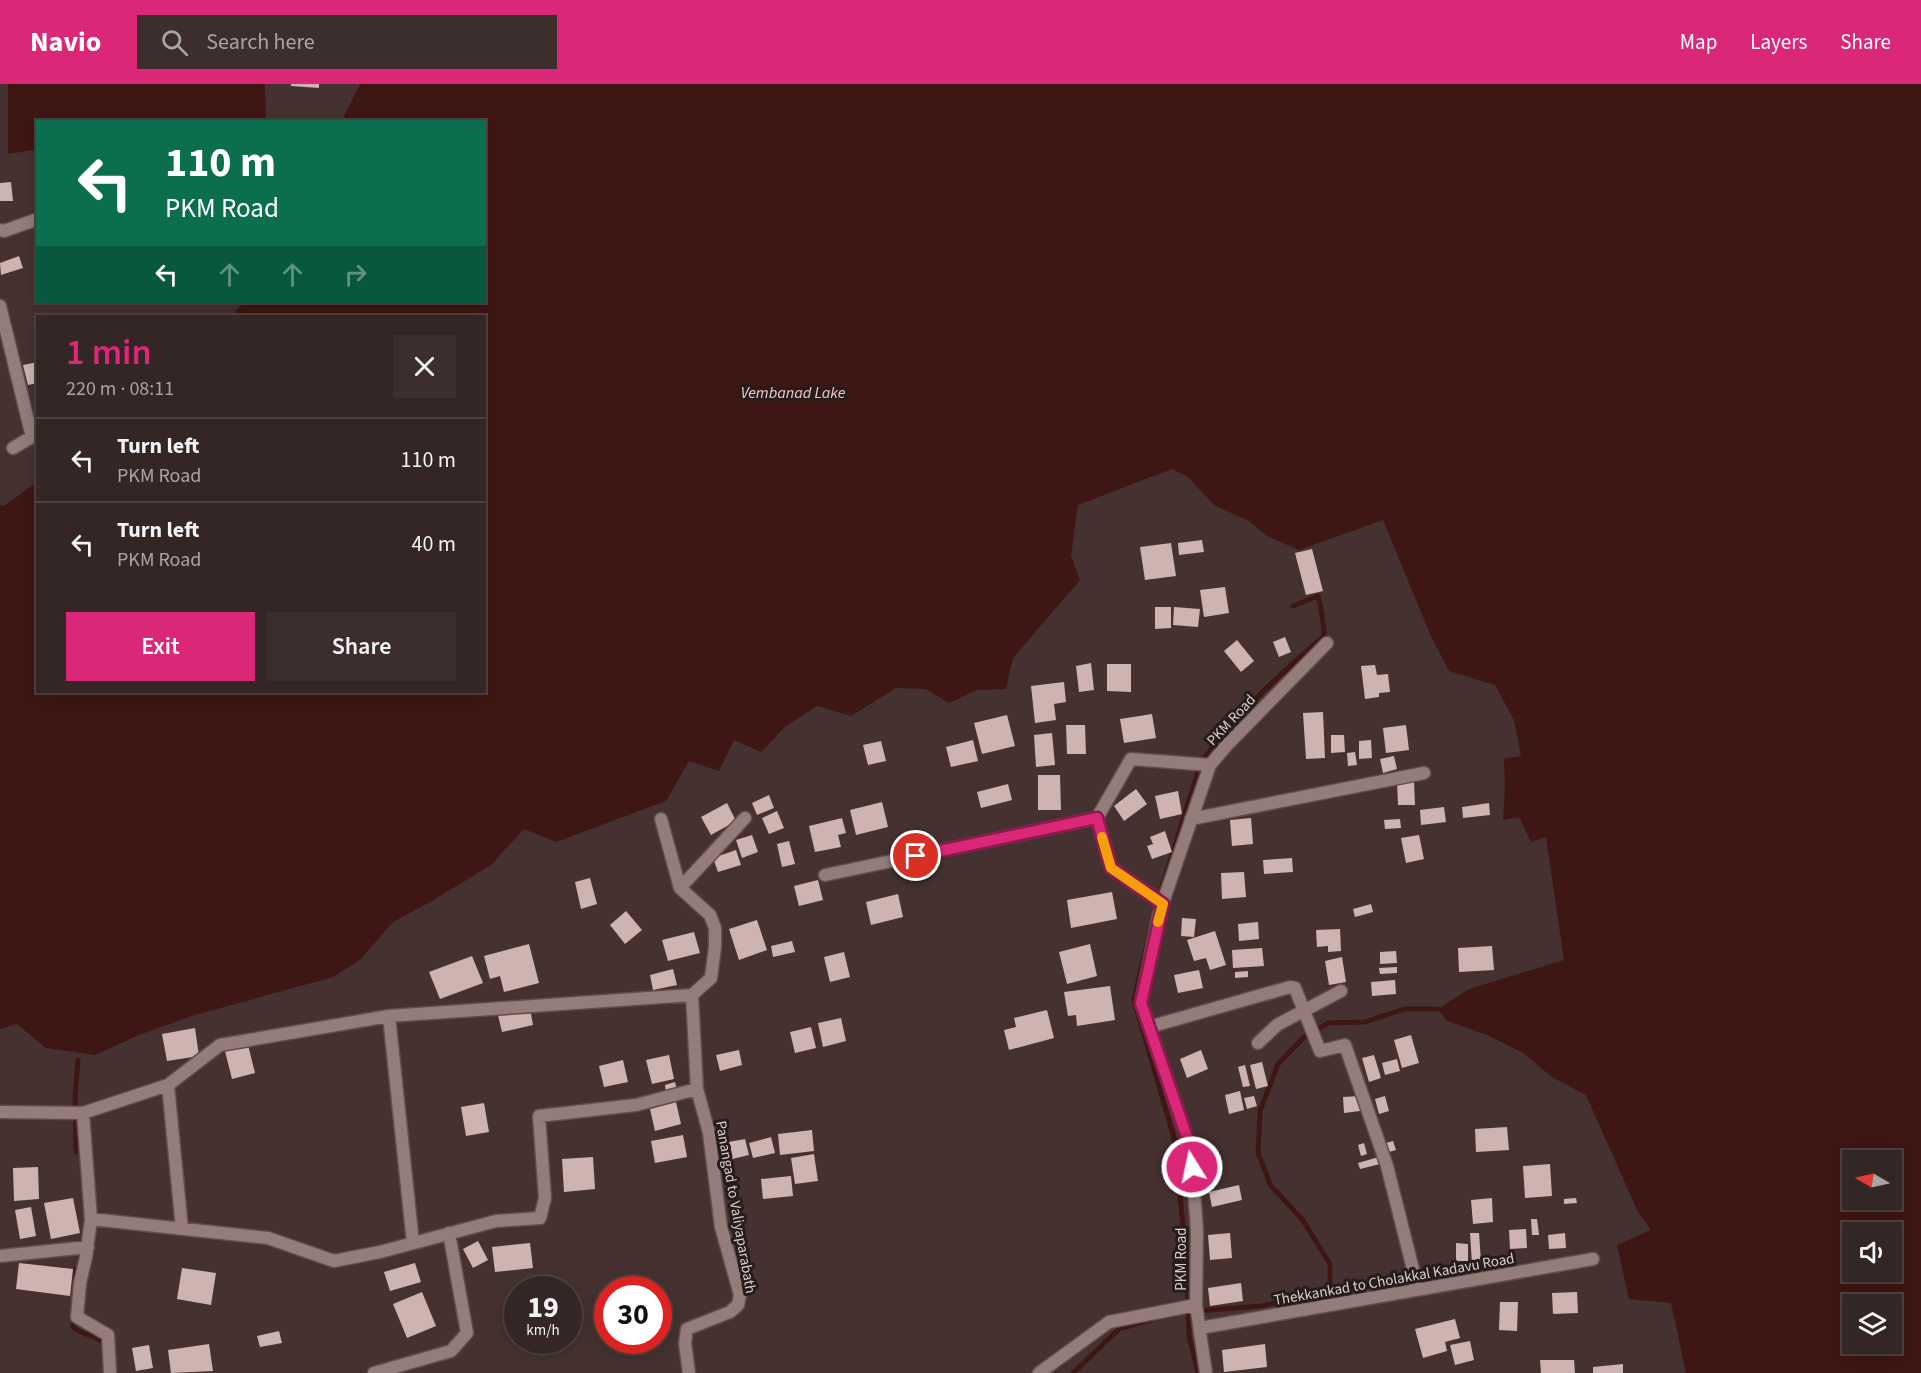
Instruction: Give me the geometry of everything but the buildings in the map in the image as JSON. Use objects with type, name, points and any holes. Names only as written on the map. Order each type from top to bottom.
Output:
[{"type":"street","points":[[0,230],[36,220]]},
{"type":"street","points":[[0,306],[32,437],[13,448]]},
{"type":"street","name":"PKM Road","points":[[1206,1373],[1196,1305],[1197,1232],[1191,1149],[1140,995],[1163,904],[1210,765],[1327,643]]},
{"type":"street","points":[[1163,904],[1111,868],[1097,818],[1131,759],[1210,765]]},
{"type":"street","points":[[1191,819],[1424,773]]},
{"type":"street","points":[[680,888],[745,818]]},
{"type":"street","points":[[825,875],[1097,818]]},
{"type":"street","points":[[0,1112],[83,1113],[168,1085],[220,1045],[389,1016],[692,995],[711,978],[715,928],[710,915],[680,888],[661,819]]},
{"type":"street","points":[[1149,1027],[1290,987],[1295,988],[1320,1051],[1346,1045],[1387,1166],[1418,1289]]},
{"type":"street","points":[[1258,1043],[1278,1025],[1341,991]]},
{"type":"street","points":[[91,1219],[268,1238],[334,1261],[380,1252],[496,1221],[540,1218],[545,1198],[539,1116],[636,1105],[696,1089],[692,995]]},
{"type":"street","points":[[389,1016],[412,1243]]},
{"type":"street","points":[[168,1085],[182,1229]]},
{"type":"street","name":"Panangad to Valiyaparabath","points":[[689,1373],[685,1343],[687,1329],[730,1312],[738,1305],[740,1295],[721,1227],[710,1133],[696,1089]]},
{"type":"street","points":[[83,1113],[91,1219],[80,1283],[77,1317],[108,1335],[110,1373]]},
{"type":"street","points":[[374,1373],[452,1352],[467,1333],[449,1233]]},
{"type":"street","points":[[0,1256],[88,1247]]},
{"type":"street","name":"Thekkankad to Cholakkal Kadavu Road","points":[[1200,1328],[1593,1259]]},
{"type":"street","points":[[1039,1373],[1109,1322],[1196,1305]]},
{"type":"water","points":[[8,84],[265,84],[266,120],[36,120],[36,158],[33,150],[8,154]]},
{"type":"water","name":"Vembanad Lake","points":[[360,84],[1921,84],[1921,1373],[1686,1373],[1671,1303],[1629,1299],[1617,1245],[1651,1230],[1638,1212],[1586,1095],[1552,1077],[1523,1053],[1487,1035],[1447,1021],[1438,1009],[1469,989],[1564,960],[1546,837],[1531,842],[1519,817],[1503,820],[1504,759],[1521,756],[1514,720],[1495,685],[1449,671],[1430,634],[1383,520],[1299,550],[1267,536],[1249,521],[1214,505],[1188,477],[1172,469],[1078,505],[1071,556],[1080,580],[1013,658],[1006,689],[977,690],[949,703],[926,689],[896,688],[851,716],[817,706],[785,727],[761,752],[734,740],[719,771],[689,761],[666,801],[556,842],[524,829],[491,865],[393,922],[360,960],[333,977],[195,1015],[139,1035],[95,1055],[46,1048],[17,1024],[0,1029],[0,505],[4,506],[36,483],[36,693],[486,693],[486,315],[232,315],[243,303],[486,303],[486,120],[343,120]]},
{"type":"waterway","points":[[1205,757],[1246,709],[1324,636],[1318,596],[1293,606]]},
{"type":"waterway","points":[[1153,916],[1200,765]]},
{"type":"waterway","points":[[1150,931],[1134,1000],[1179,1155],[1180,1196],[1187,1266],[1189,1336],[1198,1373]]},
{"type":"waterway","points":[[1196,1311],[1261,1306],[1330,1292],[1330,1264],[1302,1219],[1271,1186],[1258,1153],[1260,1111],[1278,1064],[1303,1038],[1328,1023],[1365,1022],[1404,1009],[1438,1009]]},
{"type":"waterway","points":[[76,1152],[75,1096],[78,1060]]},
{"type":"waterway","points":[[75,1281],[76,1269]]},
{"type":"waterway","points":[[73,1314],[73,1327],[102,1341],[105,1345]]},
{"type":"waterway","points":[[1073,1373],[1119,1329],[1152,1319]]},
{"type":"slow traffic","points":[[1102,837],[1111,868],[1163,904],[1158,922]]},
{"type":"route","points":[[916,856],[1097,818],[1111,868],[1163,904],[1141,1003],[1191,1149],[1192,1167]]}]
